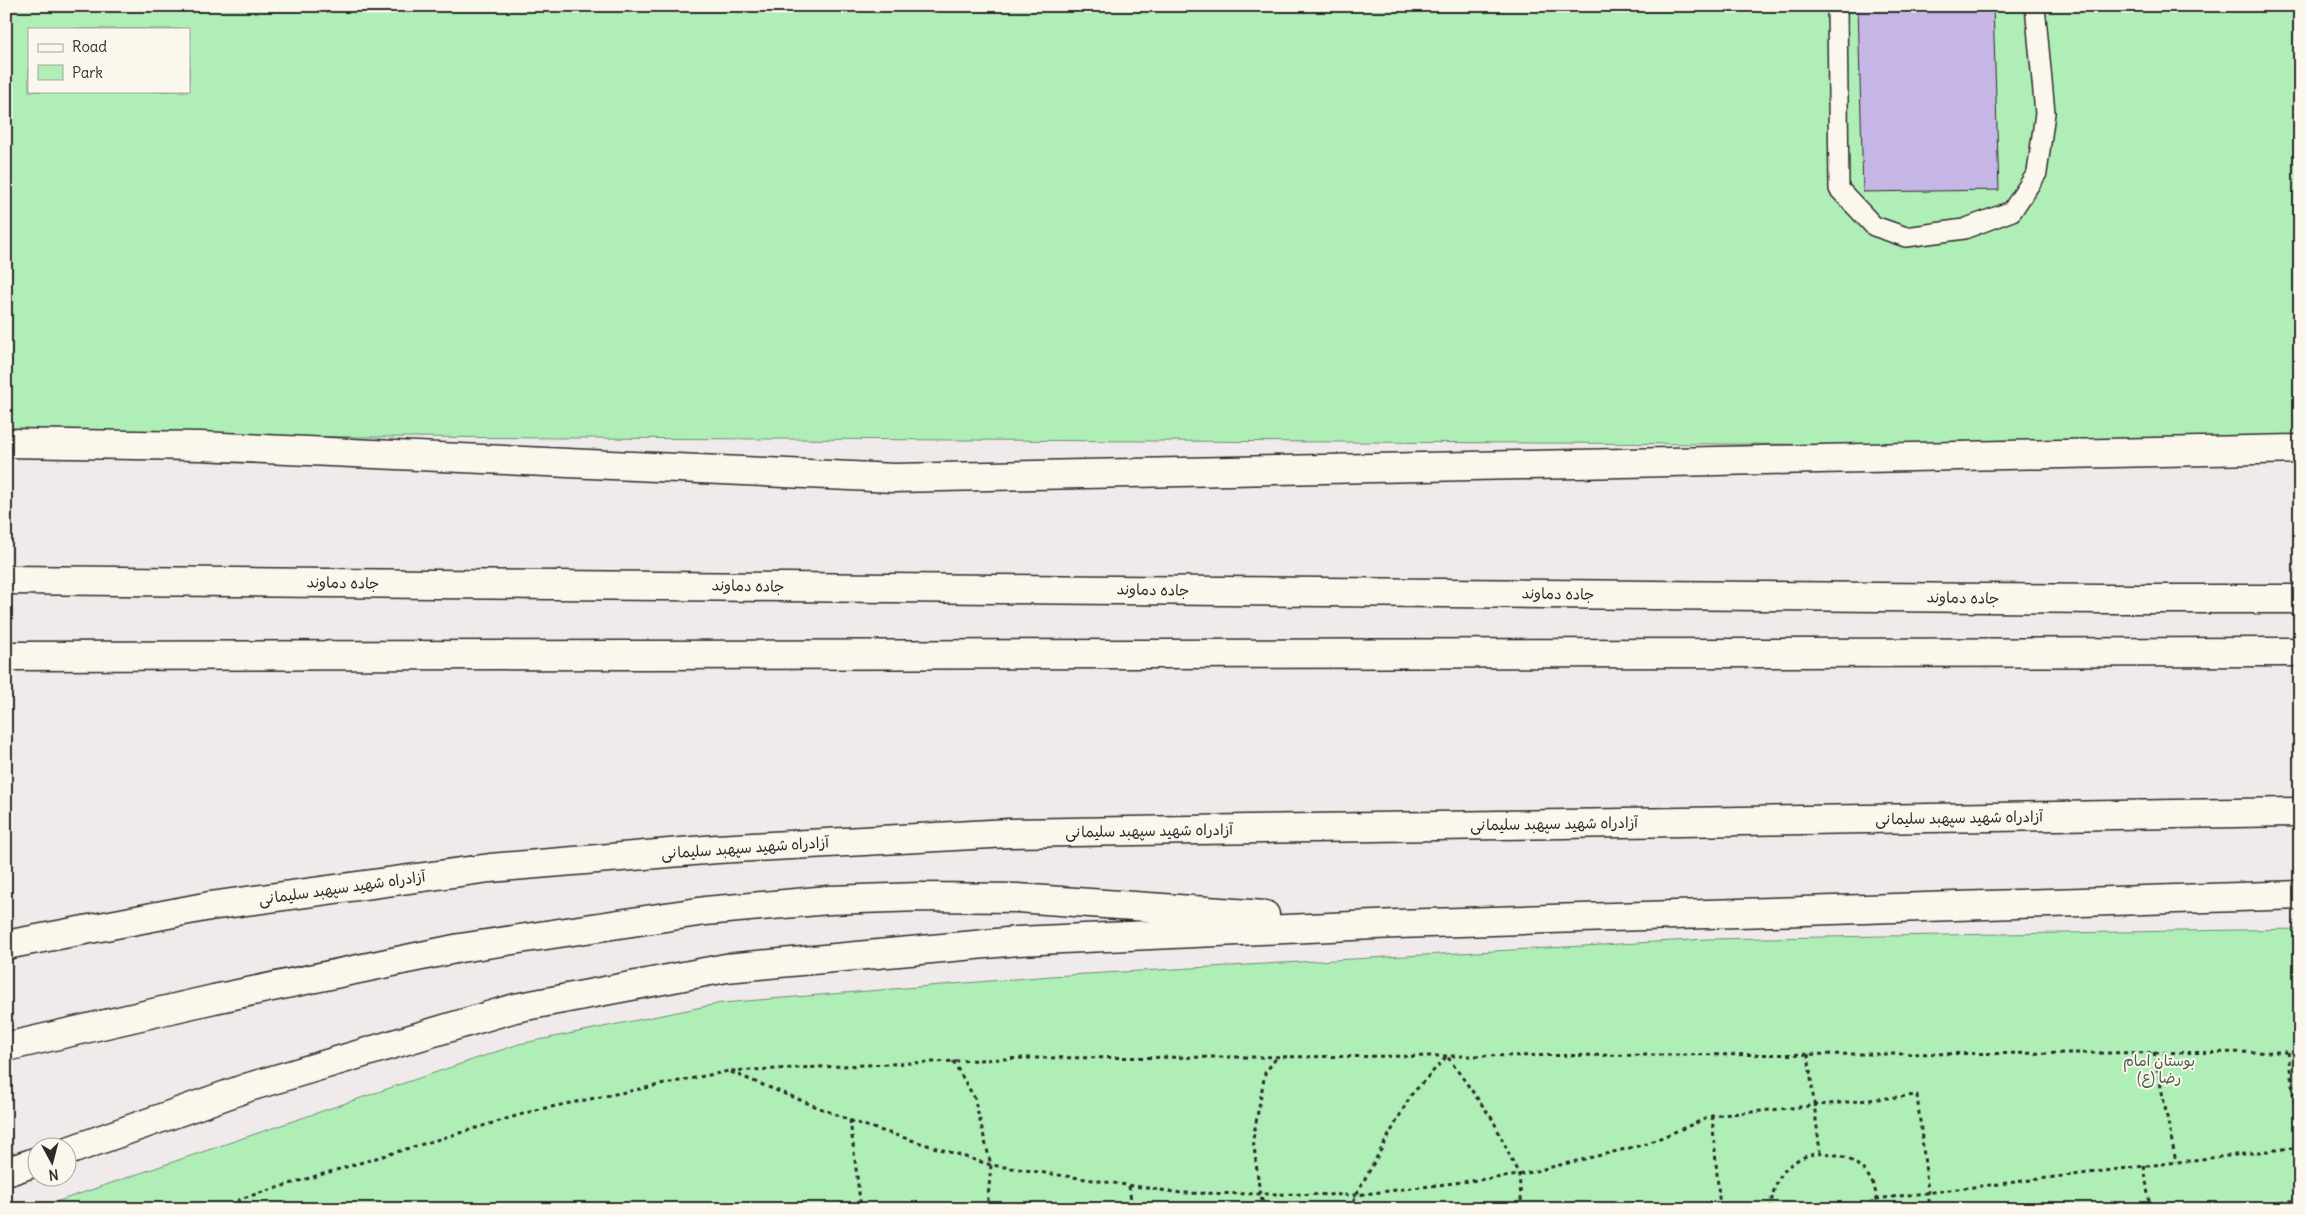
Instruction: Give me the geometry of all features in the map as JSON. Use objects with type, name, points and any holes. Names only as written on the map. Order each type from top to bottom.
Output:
[{"type":"main road","points":[[6,443],[200,446],[894,478],[2300,448]]},
{"type":"main road","name":"جاده دماوند","points":[[6,580],[2069,599],[2300,599]]},
{"type":"main road","points":[[6,656],[2300,652]]},
{"type":"main road","name":"آزادراه شهید سپهبد سلیمانی","points":[[6,945],[210,906],[481,869],[727,848],[1009,833],[2300,812]]},
{"type":"main road","points":[[78,1147],[249,1087],[515,1008],[726,968],[1018,941],[1397,924],[2300,895]]},
{"type":"main road","points":[[6,1047],[214,999],[460,948],[704,911],[829,900],[921,897],[1017,898],[1397,924]]},
{"type":"main road","points":[[6,1172],[28,1164]]},
{"type":"lane","points":[[1837,6],[1839,189],[1874,226],[1906,238],[1964,229],[2012,211],[2037,173],[2045,113],[2035,6]]},
{"type":"path","points":[[2154,1052],[2176,1162]]},
{"type":"path","points":[[1876,1198],[2300,1148],[2288,1052]]},
{"type":"path","points":[[223,1209],[243,1198],[536,1110],[728,1071],[1025,1058],[2300,1052]]},
{"type":"path","points":[[1808,1054],[1820,1152]]},
{"type":"path","points":[[1447,1056],[1493,1120],[1519,1175],[1522,1209]]},
{"type":"path","points":[[1351,1209],[1356,1195],[1411,1095],[1447,1056]]},
{"type":"path","points":[[1265,1209],[1260,1194],[1253,1140],[1265,1073],[1277,1057]]},
{"type":"path","points":[[953,1061],[974,1097],[991,1165],[987,1209]]},
{"type":"path","points":[[728,1071],[850,1120],[991,1165],[1181,1193],[1356,1195],[1519,1175],[1646,1144],[1712,1116],[1917,1095],[1930,1209]]},
{"type":"path","points":[[1712,1116],[1720,1209]]},
{"type":"path","points":[[850,1120],[861,1209]]},
{"type":"path","points":[[1771,1209],[1771,1195],[1778,1179],[1788,1166],[1803,1156],[1820,1152],[1838,1154],[1853,1162],[1866,1173],[1874,1189],[1877,1209]]},
{"type":"path","points":[[2144,1166],[2150,1209]]},
{"type":"path","points":[[1129,1186],[1132,1209]]},
{"type":"path","points":[[2249,1209],[2300,1199]]},
{"type":"green space","points":[[6,6],[2300,6],[2300,447],[6,435]]},
{"type":"green space","name":"بوستان امام رضا (ع)","points":[[2300,929],[2300,1209],[35,1209],[519,1044],[722,1003],[1051,976],[1708,939]]},
{"type":"building","points":[[1858,6],[1993,6],[1999,190],[1863,192]]}]
